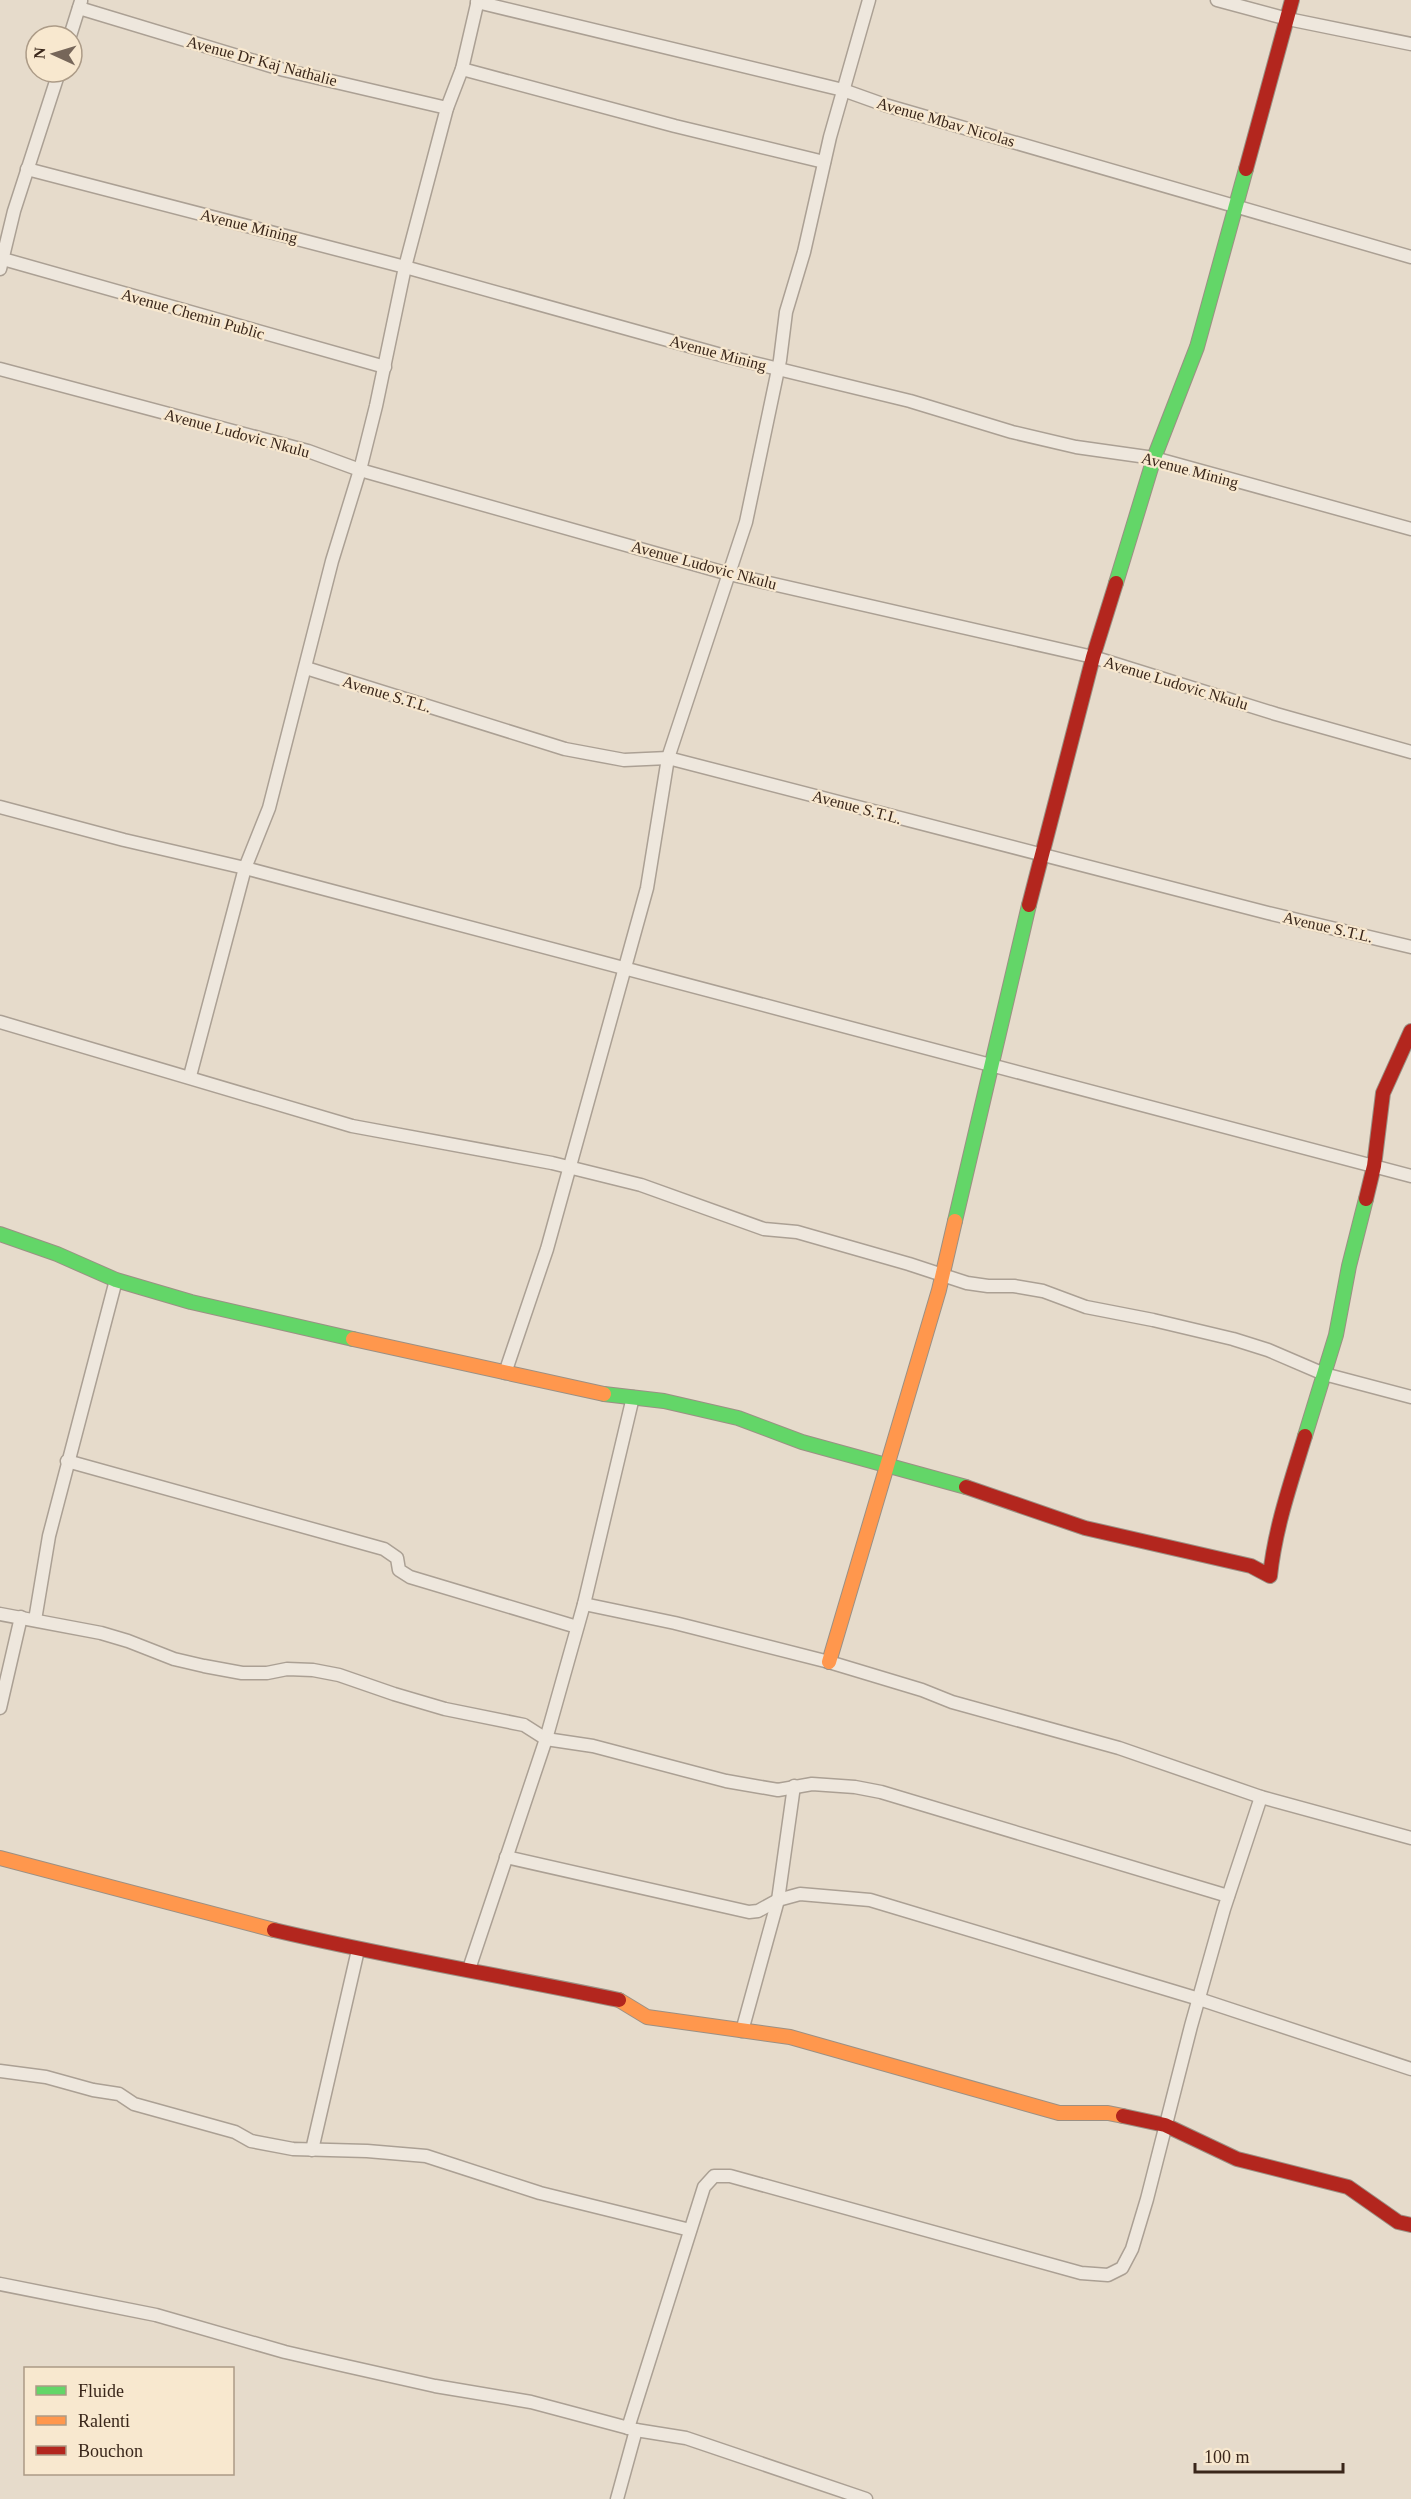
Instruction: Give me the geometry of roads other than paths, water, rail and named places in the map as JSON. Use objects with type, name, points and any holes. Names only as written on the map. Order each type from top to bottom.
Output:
[{"type":"street","points":[[505,1374],[547,1249],[648,888],[668,758],[746,522],[778,369],[786,312],[804,252],[843,90],[869,0]]},
{"type":"street","points":[[1218,0],[1288,19],[1411,44]]},
{"type":"street","points":[[829,1662],[943,1274],[1041,855],[1093,657],[1154,458],[1197,348],[1292,0]]},
{"type":"street","points":[[190,1076],[245,868],[269,808],[332,561],[360,470],[385,367],[405,267],[447,108],[462,69],[477,1]]},
{"type":"street","name":"Avenue Mbav Nicolas","points":[[477,1],[843,90],[885,105],[1411,257]]},
{"type":"street","points":[[74,24],[80,4]]},
{"type":"street","name":"Avenue Dr Kaj Nathalie","points":[[80,4],[284,70],[447,108]]},
{"type":"street","points":[[462,69],[675,126],[824,162]]},
{"type":"street","points":[[1,264],[27,169],[54,84]]},
{"type":"street","name":"Avenue Mining","points":[[27,169],[405,267],[778,369],[910,401],[1012,432],[1076,447],[1154,458],[1411,529]]},
{"type":"street","name":"Avenue Chemin Public","points":[[1,264],[385,367]]},
{"type":"street","name":"Avenue Ludovic Nkulu","points":[[0,369],[308,451],[360,470],[729,574],[1093,657],[1276,714],[1411,752]]},
{"type":"street","name":"Avenue S.T.L.","points":[[306,668],[565,749],[624,760],[668,758],[1268,914],[1411,947]]},
{"type":"street","points":[[0,807],[124,840],[245,868],[1411,1176]]},
{"type":"street","points":[[0,1022],[190,1076],[352,1126],[419,1140],[470,1146],[641,1185],[764,1229],[797,1232],[967,1283],[1014,1286],[1043,1291],[1086,1308],[1153,1320],[1233,1339],[1268,1350],[1324,1374],[1411,1397]]},
{"type":"street","points":[[0,1234],[57,1254],[116,1280],[192,1302],[590,1393],[664,1401],[738,1418],[802,1442],[992,1495],[1085,1528],[1251,1566],[1270,1576],[1275,1536],[1336,1335],[1349,1266],[1374,1166],[1383,1093],[1411,1031]]},
{"type":"street","points":[[35,1620],[49,1536],[116,1280]]},
{"type":"street","points":[[469,1969],[546,1739],[584,1604],[633,1397]]},
{"type":"street","points":[[68,1461],[384,1549],[398,1558],[399,1570],[410,1578],[577,1628]]},
{"type":"street","points":[[584,1604],[675,1623],[829,1662],[922,1690],[952,1702],[1119,1748],[1261,1797],[1411,1838]]},
{"type":"street","points":[[0,1614],[128,1641],[174,1659],[242,1673],[267,1673],[287,1669],[313,1670],[339,1675],[437,1707],[524,1725],[546,1739],[593,1746],[755,1786],[778,1790],[794,1786],[831,1785],[881,1792],[1228,1896]]},
{"type":"street","points":[[0,1708],[21,1617]]},
{"type":"street","points":[[742,2031],[778,1900],[794,1786]]},
{"type":"street","points":[[617,2499],[632,2429],[690,2230],[704,2187],[714,2176],[730,2176],[1081,2273],[1108,2275],[1122,2268],[1132,2248],[1147,2199],[1228,1896],[1261,1797]]},
{"type":"street","points":[[506,1857],[749,1912],[758,1911],[778,1900],[800,1894],[870,1900],[1199,1999],[1411,2069]]},
{"type":"street","points":[[0,1858],[222,1917],[358,1950],[469,1969],[622,2001],[647,2017],[790,2037],[1059,2113],[1108,2113],[1165,2125],[1237,2159],[1348,2187],[1398,2222],[1411,2224]]},
{"type":"street","points":[[312,2150],[358,1950]]},
{"type":"street","points":[[0,2071],[46,2077],[93,2090],[119,2094],[134,2104],[235,2132],[251,2140],[293,2149],[367,2151],[426,2156],[540,2193],[690,2230]]},
{"type":"street","points":[[0,2284],[156,2315],[285,2352],[435,2386],[531,2402],[632,2429],[686,2438],[866,2499]]}]
